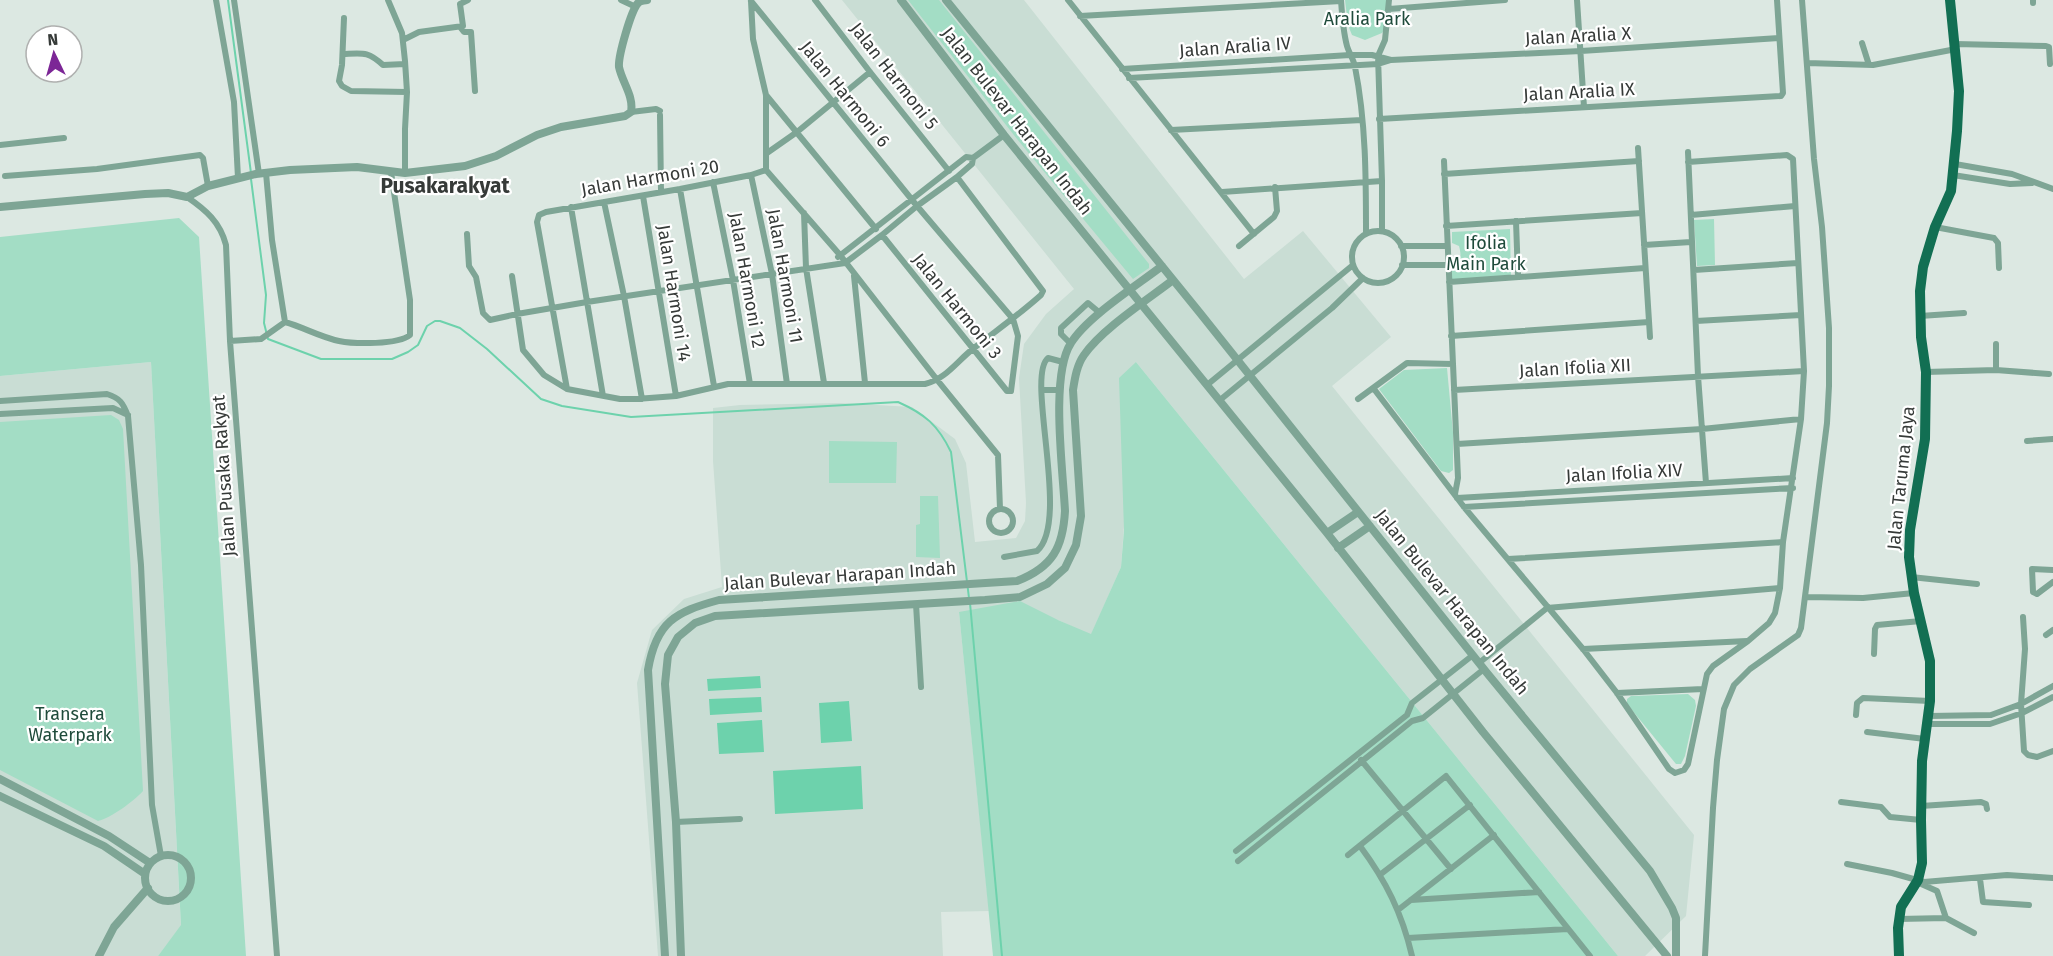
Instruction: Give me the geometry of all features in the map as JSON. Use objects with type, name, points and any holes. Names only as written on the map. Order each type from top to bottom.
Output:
[{"type":"main road","name":"Jalan Taruma Jaya","points":[[1899,956],[1899,919],[1904,900],[1918,881],[1923,862],[1922,761],[1930,701],[1930,661],[1914,593],[1909,557],[1910,530],[1924,439],[1926,372],[1920,316],[1923,267],[1935,227],[1948,200],[1954,170],[1959,91],[1950,0]]},
{"type":"street","points":[[216,0],[234,102],[240,178]]},
{"type":"street","points":[[234,0],[285,322]]},
{"type":"street","points":[[388,0],[403,40],[407,92],[405,173]]},
{"type":"street","points":[[403,40],[419,32],[463,26],[460,4],[468,0]]},
{"type":"street","points":[[621,0],[636,7]]},
{"type":"street","points":[[631,112],[631,100],[621,77],[619,63],[622,42],[636,7],[641,1],[647,0]]},
{"type":"street","name":"Jalan Harmoni 5","points":[[815,0],[949,171]]},
{"type":"street","name":"Jalan Bulevar Harapan Indah","points":[[901,0],[1004,135],[1327,533],[1453,694],[1667,956]]},
{"type":"street","name":"Jalan Bulevar Harapan Indah","points":[[946,0],[1650,871],[1676,918],[1676,956]]},
{"type":"street","points":[[1068,0],[1254,234]]},
{"type":"street","points":[[1382,231],[1378,56],[1385,39],[1389,0]]},
{"type":"street","points":[[1389,9],[1504,0]]},
{"type":"street","points":[[1577,0],[1584,107]]},
{"type":"street","points":[[1777,0],[1779,38]]},
{"type":"street","points":[[1705,956],[1713,799],[1724,709],[1734,685],[1750,669],[1798,635],[1802,628],[1827,423],[1829,328],[1802,0]]},
{"type":"street","points":[[751,1],[753,39],[766,95],[766,170],[840,255],[998,455],[1000,509]]},
{"type":"street","name":"Jalan Harmoni 6","points":[[751,1],[831,102],[1013,320]]},
{"type":"street","points":[[1080,16],[1341,1],[1344,36],[1355,64],[1362,120],[1366,182],[1366,233]]},
{"type":"street","points":[[344,18],[343,54],[339,81],[351,91],[407,92]]},
{"type":"street","points":[[460,27],[464,32],[471,32],[475,91]]},
{"type":"street","name":"Jalan Aralia X","points":[[1129,78],[1378,64],[1391,60],[1779,38]]},
{"type":"street","name":"Jalan Aralia IX","points":[[1379,119],[1781,96],[1784,93],[1779,38]]},
{"type":"street","points":[[1862,43],[1869,65]]},
{"type":"street","points":[[1807,63],[1869,65],[1902,61],[1956,46],[2049,46],[2050,64]]},
{"type":"street","points":[[343,54],[358,53],[373,56],[383,65],[405,64]]},
{"type":"street","name":"Jalan Aralia IV","points":[[1122,69],[1350,55],[1378,56],[1391,60]]},
{"type":"street","points":[[767,153],[797,132],[870,72]]},
{"type":"street","points":[[766,95],[876,229]]},
{"type":"street","points":[[0,207],[145,194],[168,193],[187,196],[208,186],[260,174],[357,166],[405,173],[465,166],[496,156],[537,135],[561,126],[656,109],[660,113],[661,192]]},
{"type":"street","points":[[1170,130],[1362,120]]},
{"type":"street","points":[[467,234],[469,266],[476,277],[484,316],[490,320],[587,302],[845,263],[957,177],[972,164],[973,158],[1004,135]]},
{"type":"street","points":[[0,145],[64,138]]},
{"type":"street","points":[[1638,148],[1650,337]]},
{"type":"street","points":[[1688,152],[1698,376],[1706,483]]},
{"type":"street","points":[[5,176],[97,169],[200,155],[203,158],[208,186]]},
{"type":"street","points":[[1374,389],[1464,507],[1583,649],[1617,693],[1669,769],[1675,773],[1684,770],[1688,764],[1707,674],[1713,666],[1748,641],[1775,613],[1801,419],[1803,371],[1793,159],[1786,155],[1688,162]]},
{"type":"street","points":[[832,264],[840,255],[966,157],[973,158]]},
{"type":"street","points":[[1444,161],[1457,444],[1456,496]]},
{"type":"street","points":[[1444,174],[1639,161]]},
{"type":"street","name":"Jalan Harmoni 20","points":[[553,308],[537,222],[538,215],[571,207],[681,189],[766,170]]},
{"type":"street","points":[[1954,170],[2000,172],[2053,189]]},
{"type":"street","points":[[1954,170],[1999,183],[2036,183]]},
{"type":"street","points":[[285,322],[341,342],[383,342],[407,338],[410,335],[410,300],[391,172]]},
{"type":"street","points":[[1999,183],[2000,172]]},
{"type":"street","name":"Jalan Harmoni 11","points":[[751,175],[772,274],[787,384]]},
{"type":"street","points":[[512,276],[523,350],[544,375],[567,389],[620,399],[642,399],[676,396],[714,386],[750,384],[925,384],[938,381],[972,349],[1013,320],[1041,295],[1042,290],[957,177]]},
{"type":"street","points":[[1222,192],[1382,181]]},
{"type":"street","name":"Jalan Harmoni 12","points":[[713,182],[733,280],[750,384]]},
{"type":"street","points":[[1239,246],[1274,217],[1277,211],[1275,187]]},
{"type":"street","points":[[681,189],[714,386]]},
{"type":"street","name":"Jalan Harmoni 14","points":[[643,195],[676,396]]},
{"type":"street","name":"Jalan Pusaka Rakyat","points":[[187,196],[213,218],[223,233],[228,260],[230,341],[277,956]]},
{"type":"street","points":[[604,202],[642,399]]},
{"type":"street","points":[[1691,215],[1795,206]]},
{"type":"street","points":[[571,207],[603,396]]},
{"type":"street","points":[[804,212],[806,268],[824,383]]},
{"type":"street","points":[[1446,226],[1642,213]]},
{"type":"street","points":[[1516,221],[1518,277]]},
{"type":"street","points":[[1935,227],[1994,238],[1998,243],[1999,268]]},
{"type":"street","points":[[1382,231],[1397,239],[1401,246],[1404,256],[1402,265],[1398,273],[1390,279],[1371,282],[1363,278],[1353,265],[1354,247],[1366,233],[1382,231]]},
{"type":"street","name":"Jalan Harmoni 3","points":[[882,235],[972,349],[1010,392],[1018,336],[1013,320]]},
{"type":"street","points":[[1644,245],[1691,242]]},
{"type":"street","points":[[1401,246],[1447,246]]},
{"type":"street","points":[[1694,270],[1798,264]]},
{"type":"street","points":[[1207,385],[1353,265]]},
{"type":"street","points":[[1402,265],[1448,265]]},
{"type":"street","points":[[1040,549],[1051,560],[1064,530],[1059,390],[1063,362],[1070,343],[1083,327],[1162,266]]},
{"type":"street","points":[[1449,282],[1645,268]]},
{"type":"street","points":[[854,275],[865,383]]},
{"type":"street","points":[[1220,400],[1332,308],[1363,278]]},
{"type":"street","name":"Jalan Bulevar Harapan Indah","points":[[681,956],[676,822],[665,684],[668,655],[678,637],[695,623],[715,616],[1020,597],[1047,584],[1065,568],[1076,545],[1080,516],[1073,390],[1075,374],[1095,340],[1173,279]]},
{"type":"street","points":[[1070,343],[1061,334],[1061,328],[1088,303],[1100,313]]},
{"type":"street","points":[[553,308],[567,389]]},
{"type":"street","points":[[1920,316],[1964,313]]},
{"type":"street","points":[[1696,321],[1801,315]]},
{"type":"street","points":[[230,341],[261,339],[285,322]]},
{"type":"street","points":[[1451,336],[1648,322]]},
{"type":"street","points":[[1996,344],[1996,370]]},
{"type":"street","points":[[1004,557],[1032,553],[1040,549],[1048,534],[1050,511],[1042,390],[1045,360],[1048,358],[1063,362]]},
{"type":"street","points":[[1358,399],[1407,363],[1453,364]]},
{"type":"street","points":[[1926,372],[1996,370],[2049,374]]},
{"type":"street","name":"Jalan Ifolia XII","points":[[1454,390],[1803,371]]},
{"type":"street","points":[[1042,390],[1059,390]]},
{"type":"street","points":[[0,401],[106,394],[123,402],[128,416],[141,565],[152,805],[161,856]]},
{"type":"street","points":[[0,414],[113,408],[128,416]]},
{"type":"street","points":[[1457,444],[1702,429],[1801,419]]},
{"type":"street","points":[[2027,441],[2053,439]]},
{"type":"street","name":"Jalan Ifolia XIV","points":[[1456,496],[1793,478]]},
{"type":"street","name":"Jalan Ifolia XIV","points":[[1464,507],[1792,488]]},
{"type":"street","points":[[1050,511],[1065,511]]},
{"type":"street","points":[[1327,533],[1359,512]]},
{"type":"street","points":[[1338,548],[1370,526]]},
{"type":"street","points":[[1508,559],[1783,542]]},
{"type":"street","name":"Jalan Bulevar Harapan Indah","points":[[665,956],[648,670],[657,636],[668,622],[690,608],[719,600],[1017,581],[1029,576],[1051,560]]},
{"type":"street","points":[[2053,570],[2031,570],[2033,592],[2037,594],[2053,582]]},
{"type":"street","points":[[1911,577],[1977,584]]},
{"type":"street","points":[[1238,861],[1412,721],[1424,718],[1453,694],[1479,662],[1547,608],[1780,588]]},
{"type":"street","points":[[864,591],[865,606]]},
{"type":"street","points":[[1807,597],[1863,598],[1914,593]]},
{"type":"street","points":[[744,598],[744,613]]},
{"type":"street","points":[[916,604],[921,687]]},
{"type":"street","points":[[2023,617],[2025,649],[2021,704],[2024,751],[2028,755],[2037,757],[2053,751]]},
{"type":"street","points":[[1874,654],[1877,625],[1921,621]]},
{"type":"street","points":[[2046,636],[2053,630]]},
{"type":"street","points":[[1583,649],[1748,641]]},
{"type":"street","points":[[1236,851],[1407,715],[1413,704],[1442,680],[1479,662]]},
{"type":"street","points":[[1928,720],[1998,714],[2053,686]]},
{"type":"street","points":[[1617,693],[1703,689]]},
{"type":"street","points":[[1928,720],[1984,724],[2022,713],[2053,697]]},
{"type":"street","points":[[1856,715],[1857,703],[1863,698],[1930,701]]},
{"type":"street","points":[[1407,715],[1412,721]]},
{"type":"street","points":[[1984,717],[1984,724]]},
{"type":"street","points":[[1867,732],[1926,739]]},
{"type":"street","points":[[1357,755],[1451,869]]},
{"type":"street","points":[[1348,855],[1446,776],[1590,956]]},
{"type":"street","points":[[0,779],[109,836],[150,863]]},
{"type":"street","points":[[0,796],[104,846],[145,874]]},
{"type":"street","points":[[1841,802],[1881,807],[1890,817],[1921,820]]},
{"type":"street","points":[[1921,806],[1981,802],[1986,804],[1987,808]]},
{"type":"street","points":[[1381,874],[1470,805]]},
{"type":"street","points":[[676,822],[740,819]]},
{"type":"street","points":[[1398,910],[1494,835]]},
{"type":"street","points":[[1360,846],[1381,874],[1398,910],[1412,956]]},
{"type":"street","points":[[173,855],[184,861],[190,871],[191,883],[186,894],[176,900],[163,901],[152,896],[145,874],[150,863],[161,856],[173,855]]},
{"type":"street","points":[[1847,864],[1924,882],[2007,875],[2053,878]]},
{"type":"street","points":[[1980,879],[1983,902],[2029,905]]},
{"type":"street","points":[[1918,881],[1937,891],[1946,918]]},
{"type":"street","points":[[99,956],[114,927],[148,888]]},
{"type":"street","points":[[1411,900],[1539,892]]},
{"type":"street","points":[[1899,919],[1946,918],[1974,933]]},
{"type":"street","points":[[1408,938],[1568,929]]},
{"type":"shaded area","points":[[842,0],[1024,0],[1244,279],[1303,231],[1391,337],[1332,386],[1694,835],[1686,916],[1645,956],[1618,956],[1136,362],[1121,567],[1091,635],[1058,620],[959,612],[989,911],[941,912],[943,956],[658,956],[637,683],[652,630],[684,599],[722,587],[713,461],[713,408],[740,405],[840,403],[912,407],[955,439],[966,463],[975,542],[1016,538],[1025,521],[1026,503],[1019,378],[1024,344],[1046,314],[1074,289]]},
{"type":"shaded area","points":[[151,362],[181,926],[158,956],[0,956],[0,376]]},
{"type":"shaded area","points":[[760,676],[761,688],[708,691],[707,679]]},
{"type":"shaded area","points":[[761,697],[762,712],[710,715],[709,699]]},
{"type":"shaded area","points":[[849,701],[852,741],[821,743],[819,703]]},
{"type":"shaded area","points":[[762,720],[764,752],[719,754],[717,723]]},
{"type":"shaded area","points":[[861,766],[863,809],[775,814],[773,771]]},
{"type":"green space","points":[[908,0],[939,0],[1149,264],[1149,268],[1133,279],[1017,139]]},
{"type":"green space","name":"Aralia Park","points":[[1345,0],[1386,0],[1387,25],[1382,33],[1365,40],[1352,35],[1348,25]]},
{"type":"green space","points":[[179,218],[199,237],[246,956],[158,956],[181,925],[151,362],[0,376],[0,237]]},
{"type":"green space","points":[[1714,219],[1715,265],[1697,266],[1694,220]]},
{"type":"green space","name":"Ifolia Main Park","points":[[1510,229],[1511,276],[1452,281],[1452,270],[1460,257],[1459,246],[1452,243],[1452,232]]},
{"type":"green space","points":[[1136,362],[1618,956],[993,956],[959,612],[1020,601],[1091,634],[1121,567],[1124,530],[1119,378]]},
{"type":"green space","points":[[1447,368],[1453,433],[1453,470],[1449,473],[1441,471],[1379,389],[1404,370]]},
{"type":"green space","name":"Transera Waterpark","points":[[111,415],[119,420],[123,429],[143,791],[122,809],[98,821],[0,770],[0,422]]},
{"type":"green space","points":[[829,441],[897,442],[896,483],[829,483]]},
{"type":"green space","points":[[920,496],[938,496],[940,558],[916,557],[916,525],[920,524]]},
{"type":"green space","points":[[1688,694],[1695,700],[1696,706],[1685,756],[1681,764],[1676,764],[1627,704],[1627,699],[1631,696]]},
{"type":"waterway","points":[[228,0],[251,173]]},
{"type":"waterway","points":[[251,179],[266,295],[264,323],[268,339],[321,359],[392,359],[418,345],[427,326],[440,321],[460,328],[487,349],[541,399],[562,406],[631,417],[898,402],[916,411],[936,427],[951,452],[969,598]]},
{"type":"waterway","points":[[970,603],[1002,956]]},
{"type":"district","name":"Pusakarakyat","points":[[445,186]]}]
